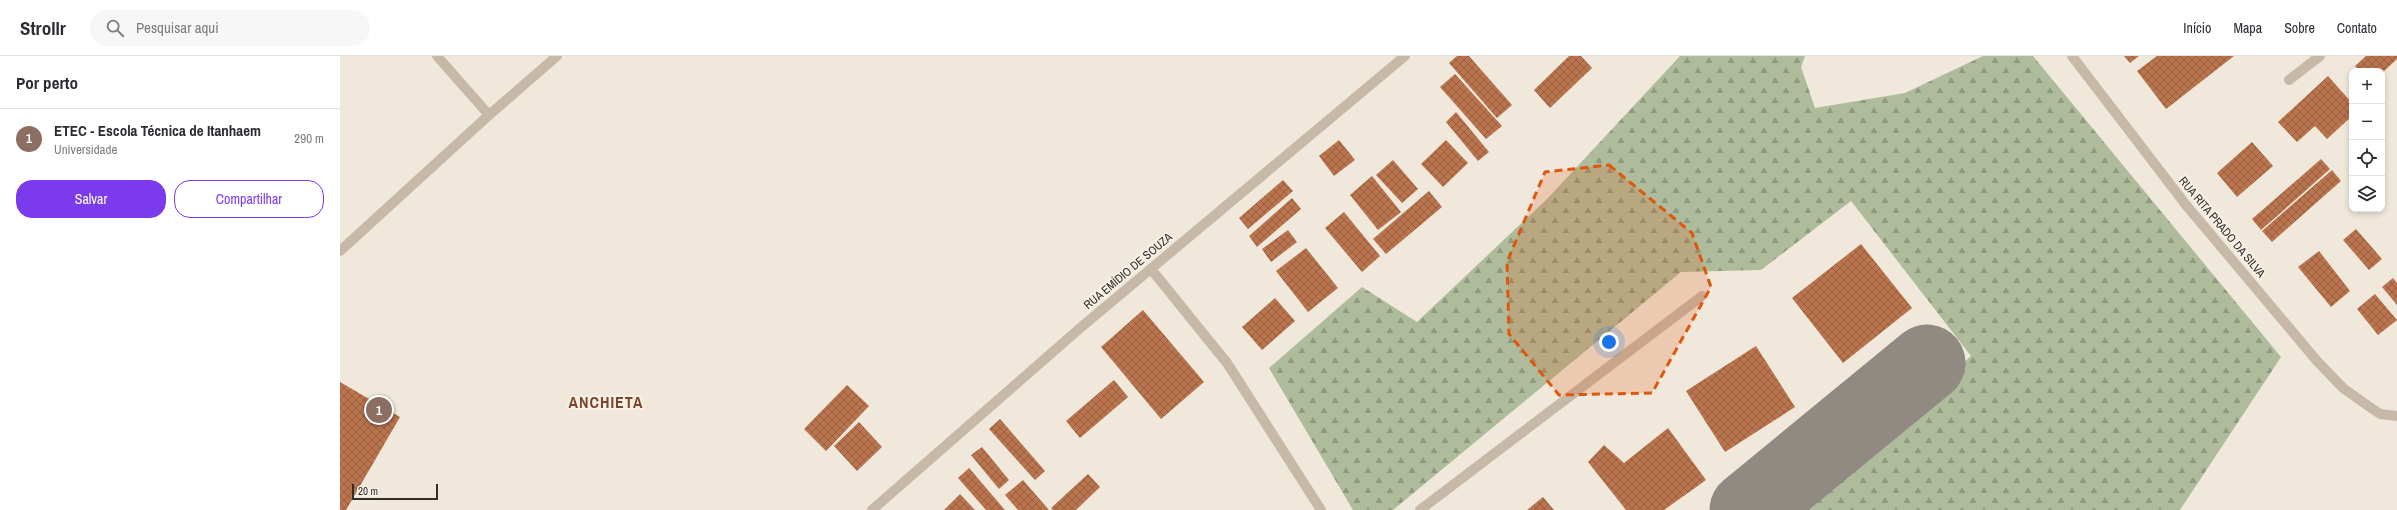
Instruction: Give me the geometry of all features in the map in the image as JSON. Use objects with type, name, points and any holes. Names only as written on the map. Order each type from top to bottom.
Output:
[{"type":"street","points":[[436,56],[489,115]]},
{"type":"street","points":[[340,251],[489,115],[557,56]]},
{"type":"street","name":"RUA EMÍDIO DE SOUZA","points":[[872,510],[1151,269],[1404,56]]},
{"type":"street","name":"RUA RITA PRADO DA SILVA","points":[[2072,56],[2186,205],[2317,361],[2343,388],[2364,403],[2380,414],[2397,416]]},
{"type":"street","points":[[2289,80],[2320,56]]},
{"type":"street","points":[[1151,269],[1227,363],[1321,510]]},
{"type":"street","points":[[1420,510],[1702,296]]},
{"type":"highlighted area","points":[[1609,165],[1692,233],[1711,287],[1652,393],[1559,395],[1509,334],[1507,262],[1545,172]]},
{"type":"green space","points":[[1680,56],[1805,56],[1801,67],[1815,108],[1905,93],[1983,56],[2033,56],[2281,357],[2180,510],[1801,510],[1971,356],[1851,201],[1761,270],[1681,272],[1393,510],[1353,510],[1269,368],[1362,287],[1417,322],[1548,198]]},
{"type":"building","points":[[1457,56],[1469,56],[1512,105],[1497,118],[1449,63]]},
{"type":"building","points":[[1569,56],[1581,56],[1592,68],[1550,108],[1534,90]]},
{"type":"building","points":[[2124,56],[2139,56],[2130,63]]},
{"type":"building","points":[[2157,56],[2234,56],[2166,109],[2137,71]]},
{"type":"building","points":[[2366,56],[2397,56],[2397,59],[2385,70],[2385,68],[2357,68],[2355,66]]},
{"type":"building","points":[[1455,74],[1502,126],[1486,139],[1440,87]]},
{"type":"building","points":[[2328,76],[2349,100],[2349,119],[2327,139],[2315,126],[2297,142],[2278,122]]},
{"type":"building","points":[[1456,112],[1489,152],[1478,161],[1446,122]]},
{"type":"building","points":[[1339,140],[1355,160],[1334,176],[1319,156]]},
{"type":"building","points":[[1446,140],[1468,163],[1443,187],[1421,164]]},
{"type":"building","points":[[2252,142],[2273,166],[2237,197],[2217,173]]},
{"type":"building","points":[[2321,159],[2330,169],[2261,230],[2252,219]]},
{"type":"building","points":[[1393,160],[1418,189],[1402,203],[1376,175]]},
{"type":"building","points":[[2332,170],[2341,181],[2272,242],[2262,231]]},
{"type":"building","points":[[1372,176],[1401,212],[1378,230],[1350,195]]},
{"type":"building","points":[[1283,180],[1293,191],[1248,229],[1239,218]]},
{"type":"building","points":[[1429,191],[1442,207],[1386,254],[1373,239]]},
{"type":"building","points":[[1292,198],[1301,209],[1257,247],[1249,236]]},
{"type":"building","points":[[1344,212],[1380,256],[1362,272],[1325,228]]},
{"type":"building","points":[[2356,229],[2382,259],[2369,270],[2343,240]]},
{"type":"building","points":[[1288,230],[1297,242],[1271,262],[1262,249]]},
{"type":"building","points":[[1861,244],[1912,308],[1843,363],[1792,298]]},
{"type":"building","points":[[1306,248],[1338,288],[1308,312],[1276,271]]},
{"type":"building","points":[[2319,251],[2350,291],[2331,307],[2298,267]]},
{"type":"building","points":[[2393,278],[2397,283],[2397,305],[2382,287]]},
{"type":"building","points":[[2375,294],[2397,320],[2378,335],[2357,309]]},
{"type":"building","points":[[1275,298],[1295,321],[1262,350],[1242,327]]},
{"type":"building","points":[[1143,310],[1204,382],[1161,419],[1101,347]]},
{"type":"building","points":[[1756,346],[1795,407],[1725,452],[1686,391]]},
{"type":"building","points":[[1114,380],[1128,397],[1080,438],[1066,421]]},
{"type":"building","points":[[340,382],[400,417],[346,510],[340,510]]},
{"type":"building","points":[[847,385],[869,406],[826,451],[804,429]]},
{"type":"building","points":[[1000,419],[1045,471],[1035,480],[989,429]]},
{"type":"building","points":[[859,422],[882,447],[857,471],[834,446]]},
{"type":"building","points":[[1668,428],[1706,480],[1664,510],[1626,510],[1588,462],[1604,445],[1624,463]]},
{"type":"building","points":[[982,447],[1009,480],[999,489],[971,455]]},
{"type":"building","points":[[969,468],[1005,510],[986,510],[958,478]]},
{"type":"building","points":[[1088,474],[1100,487],[1076,510],[1053,510],[1051,508]]},
{"type":"building","points":[[1023,480],[1049,510],[1018,510],[1005,495]]},
{"type":"building","points":[[960,494],[975,510],[944,510]]},
{"type":"building","points":[[1543,497],[1554,510],[1527,510]]},
{"type":"taxiway","points":[[1748,510],[1927,363]]},
{"type":"place","name":"ETEC - Escola Técnica de Itanhaem","points":[[379,410]]},
{"type":"district","name":"ANCHIETA","points":[[606,402]]}]
